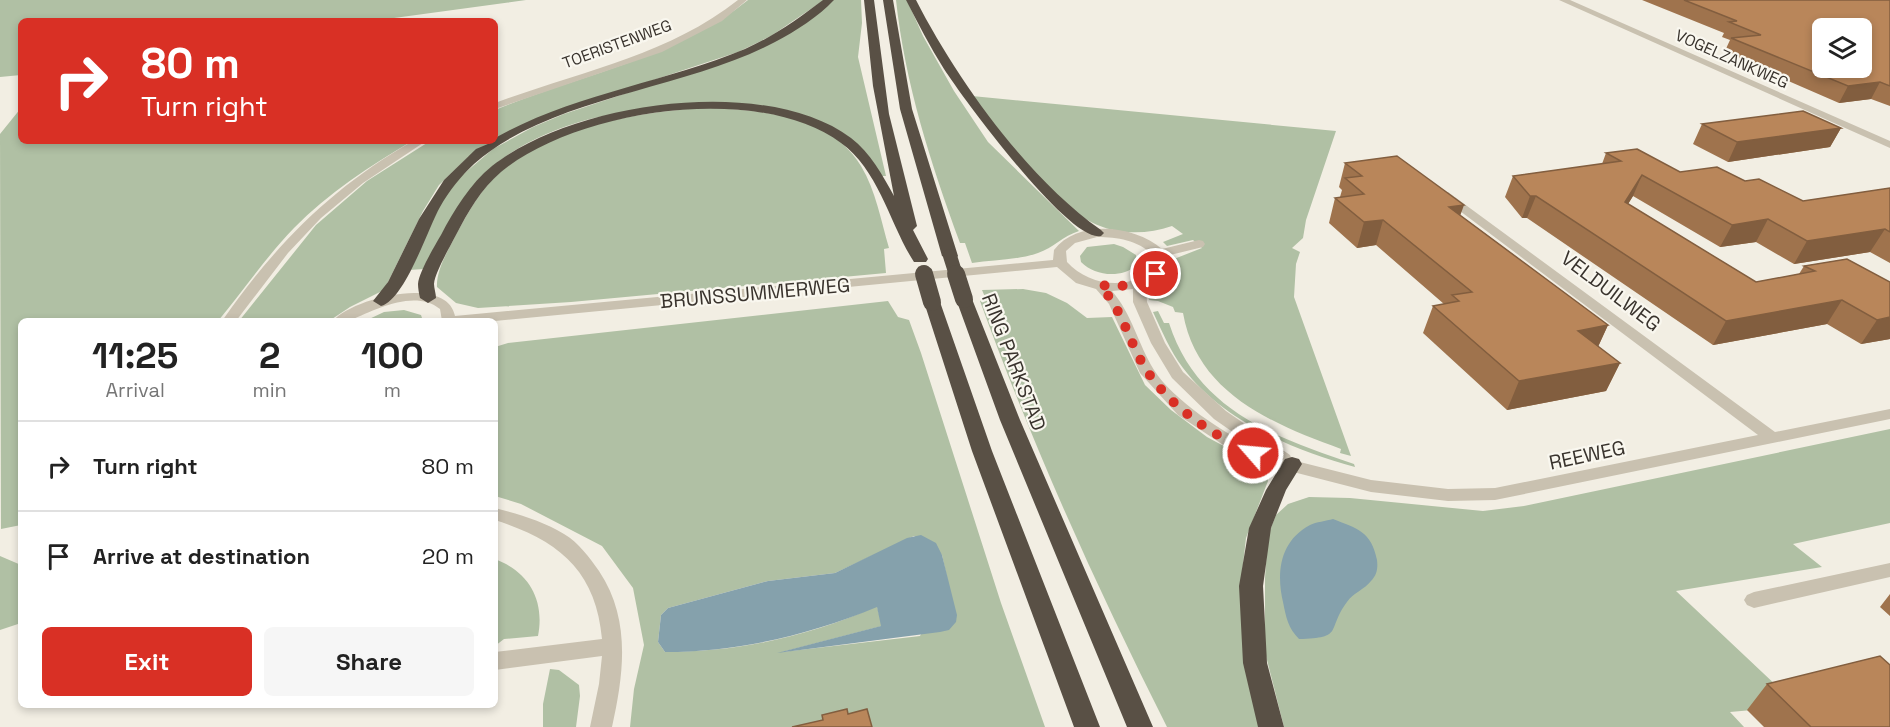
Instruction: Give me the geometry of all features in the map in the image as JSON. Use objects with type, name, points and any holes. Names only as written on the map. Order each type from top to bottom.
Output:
[{"type":"highway","points":[[498,143],[526,127],[562,112],[709,65],[756,46],[796,25],[830,0]]},
{"type":"highway","points":[[869,0],[883,110],[904,207],[932,302],[1002,505],[1087,727]]},
{"type":"highway","name":"RING PARKSTAD","points":[[888,0],[906,109],[964,299],[1028,464],[1140,727]]},
{"type":"highway","points":[[911,0],[942,59],[986,120],[1051,195],[1096,234]]},
{"type":"highway","points":[[428,298],[426,284],[469,196],[509,159],[543,140],[583,125],[628,114],[684,106],[736,106],[778,112],[811,121],[846,139],[865,160],[920,259]]},
{"type":"highway","points":[[381,301],[396,284],[428,215],[443,189],[467,164],[496,144]]},
{"type":"highway","points":[[1271,727],[1255,663],[1251,586],[1260,528],[1276,490],[1292,464]]},
{"type":"street","name":"TOERISTENWEG","points":[[498,105],[660,48],[706,26],[743,0]]},
{"type":"street","name":"VOGELZANKWEG","points":[[1563,0],[1890,145]]},
{"type":"street","points":[[231,318],[284,250],[323,209],[380,166],[416,144]]},
{"type":"street","name":"VELDUILWEG","points":[[1435,186],[1772,438]]},
{"type":"street","points":[[1096,234],[1136,238],[1159,254],[1161,261],[1156,274],[1139,284],[1113,286],[1100,285],[1070,274],[1060,263],[1058,256],[1064,244],[1080,236],[1096,234]]},
{"type":"street","points":[[1159,254],[1198,244]]},
{"type":"street","name":"BRUNSSUMMERWEG","points":[[482,318],[1060,263]]},
{"type":"street","name":"REEWEG","points":[[1139,284],[1140,302],[1158,343],[1177,375],[1220,415],[1292,464]]},
{"type":"street","name":"REEWEG","points":[[1100,285],[1115,303],[1148,373],[1167,396],[1205,426],[1237,446],[1268,460],[1292,464],[1371,486],[1419,493],[1474,496],[1517,490],[1890,414]]},
{"type":"street","points":[[345,318],[381,301],[400,297],[428,298],[443,304],[448,309],[450,318]]},
{"type":"street","points":[[498,515],[555,537],[576,555],[593,576],[605,597],[611,616],[613,646],[601,727]]},
{"type":"street","points":[[1754,600],[1890,570]]},
{"type":"street","points":[[498,661],[613,646]]},
{"type":"green space","points":[[0,0],[526,0],[394,18],[18,18],[18,75],[0,77]]},
{"type":"green space","points":[[748,0],[824,0],[771,36],[738,52],[584,103],[498,139],[498,109],[626,64],[690,37],[720,20]]},
{"type":"green space","points":[[833,0],[861,0],[862,23],[858,57],[886,176],[880,176],[860,149],[842,132],[816,120],[781,110],[711,108],[615,114],[571,125],[542,136],[502,159],[466,195],[424,269],[409,270],[443,199],[460,177],[493,149],[533,127],[564,114],[738,56]]},
{"type":"green space","points":[[896,0],[907,0],[923,36],[954,91],[988,142],[1079,231],[1043,251],[1030,255],[972,263],[965,243],[960,243],[920,123],[906,62]]},
{"type":"green space","points":[[972,96],[1336,131],[1306,220],[1303,238],[1292,248],[1300,252],[1296,264],[1294,297],[1351,456],[1340,453],[1341,449],[1264,416],[1241,402],[1221,385],[1204,364],[1191,341],[1183,313],[1175,312],[1173,307],[1158,301],[1149,300],[1152,289],[1169,271],[1174,259],[1202,248],[1193,240],[1167,246],[1163,242],[1183,234],[1172,226],[1142,232],[1121,231],[1091,222],[1076,213],[1028,165]]},
{"type":"green space","points":[[709,108],[750,111],[793,119],[832,136],[848,149],[861,166],[878,206],[889,248],[884,249],[886,273],[571,302],[478,308],[456,303],[437,287],[444,258],[475,202],[497,175],[518,158],[543,144],[597,124],[654,113]]},
{"type":"green space","points":[[18,112],[18,144],[407,144],[350,181],[307,215],[274,251],[220,318],[18,318],[18,526],[1,529],[0,134]]},
{"type":"green space","points":[[425,144],[489,144],[468,157],[439,185],[423,211],[384,290],[334,318],[241,318],[316,225],[367,181]]},
{"type":"green space","points":[[1114,244],[1136,255],[1137,265],[1123,272],[1108,274],[1093,270],[1081,262],[1080,256],[1087,247]]},
{"type":"green space","points":[[1023,289],[1046,293],[1067,303],[1087,318],[1112,317],[1145,385],[1171,410],[1207,437],[1268,470],[1268,481],[1246,538],[1240,591],[1262,727],[1167,727],[1067,517],[1000,356],[980,301],[985,297],[982,290]]},
{"type":"green space","points":[[888,301],[898,317],[909,320],[1001,603],[1045,727],[630,727],[634,689],[644,645],[633,588],[602,546],[521,504],[498,497],[498,346],[508,343]],"holes":[[[914,536],[942,555],[948,582],[920,636],[782,652],[882,626],[877,606],[800,634],[747,645],[665,652],[658,642],[661,615],[668,608],[768,581],[835,573]]]},
{"type":"green space","points":[[404,310],[421,315],[422,318],[371,318],[384,312]]},
{"type":"green space","points":[[1158,311],[1164,323],[1169,323],[1182,353],[1198,378],[1219,399],[1242,416],[1268,430],[1295,443],[1354,464],[1355,467],[1284,442],[1261,431],[1218,404],[1178,361],[1153,312]]},
{"type":"green space","points":[[1890,429],[1890,523],[1793,544],[1822,567],[1676,591],[1798,706],[1730,712],[1744,727],[1284,727],[1265,652],[1265,578],[1268,535],[1276,515],[1288,504],[1309,497],[1350,498],[1483,511],[1524,506]]},
{"type":"green space","points":[[0,556],[18,564],[18,624],[0,630]]},
{"type":"green space","points":[[498,560],[517,571],[532,589],[540,623],[538,636],[504,639],[498,644]]},
{"type":"green space","points":[[550,669],[559,670],[579,685],[576,727],[543,727],[543,704]]},
{"type":"water","points":[[1333,519],[1362,532],[1367,537],[1377,560],[1377,571],[1368,584],[1347,602],[1329,634],[1323,637],[1299,639],[1290,626],[1284,607],[1280,580],[1283,558],[1286,548],[1300,532],[1312,524]]},
{"type":"water","points":[[921,535],[936,543],[942,555],[957,615],[956,622],[949,630],[777,653],[881,626],[877,607],[800,634],[747,645],[665,652],[658,642],[661,615],[668,608],[768,581],[835,573],[907,538]]},
{"type":"building","points":[[1684,0],[1890,0],[1890,86],[1880,82],[1848,86],[1828,78],[1872,78],[1872,18],[1812,18],[1812,71],[1731,38],[1761,35],[1729,22],[1737,21]]},
{"type":"building","points":[[1803,111],[1841,128],[1737,142],[1702,124]]},
{"type":"building","points":[[1637,149],[1680,172],[1717,167],[1745,181],[1759,179],[1803,201],[1890,188],[1890,232],[1885,229],[1807,241],[1768,219],[1732,225],[1642,175],[1625,202],[1756,282],[1815,271],[1804,266],[1847,259],[1890,282],[1890,317],[1877,320],[1842,300],[1726,321],[1536,196],[1530,196],[1513,176],[1621,161],[1606,153]]},
{"type":"building","points":[[1397,156],[1464,205],[1449,207],[1608,325],[1578,331],[1620,363],[1519,381],[1433,306],[1459,301],[1452,295],[1472,292],[1383,220],[1364,222],[1335,198],[1364,194],[1345,178],[1362,176],[1345,163]]},
{"type":"building","points":[[1880,656],[1890,665],[1890,727],[1811,727],[1767,684]]},
{"type":"building","points":[[847,709],[848,714],[867,709],[872,727],[792,727],[823,720],[822,715]]},
{"type":"route","points":[[1156,274],[1139,284],[1100,285],[1115,303],[1148,373],[1167,396],[1205,426],[1253,453]]}]
